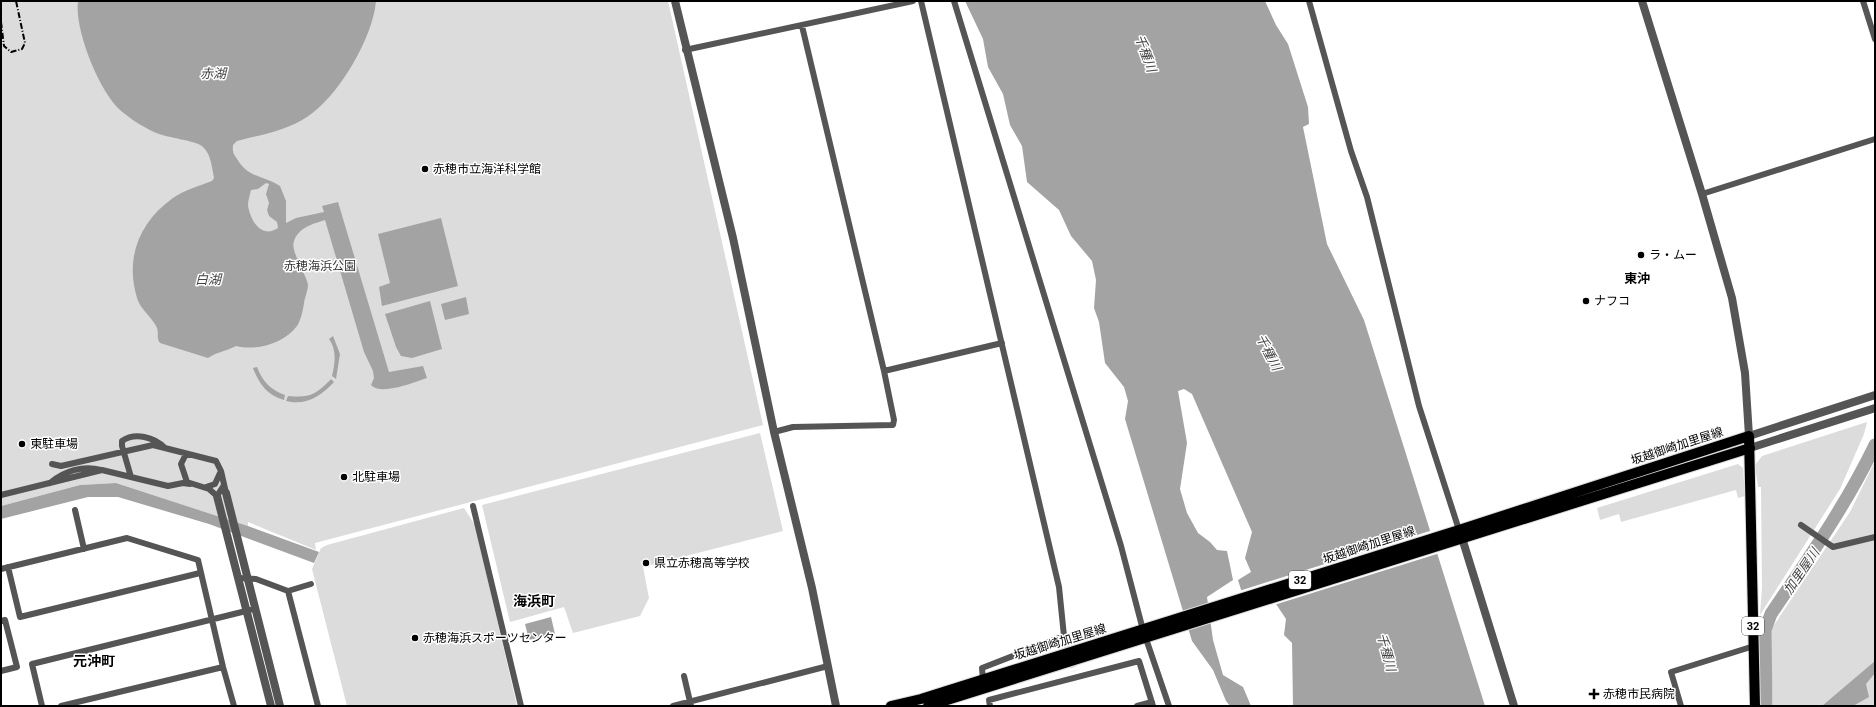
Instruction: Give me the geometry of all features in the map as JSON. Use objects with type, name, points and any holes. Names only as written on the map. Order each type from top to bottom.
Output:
[{"type":"main road","name":"坂越御崎加里屋線","points":[[1457,535],[1749,436]]},
{"type":"main road","name":"32","points":[[1749,436],[1755,706]]},
{"type":"main road","name":"坂越御崎加里屋線","points":[[891,706],[924,704],[1147,632],[1457,535],[1750,448]]},
{"type":"street","points":[[674,1],[733,238],[774,432],[812,588],[836,706]]},
{"type":"street","points":[[685,50],[913,1]]},
{"type":"street","points":[[921,1],[1059,587],[1064,636],[982,668],[989,703],[1074,674],[1139,661],[1152,704],[1137,706]]},
{"type":"street","points":[[954,1],[1122,546],[1169,706]]},
{"type":"street","points":[[1309,1],[1349,144],[1367,198],[1419,406],[1457,535],[1514,706]]},
{"type":"street","points":[[1642,1],[1702,194],[1736,316],[1745,373],[1749,436],[1875,395]]},
{"type":"street","points":[[1863,1],[1875,39]]},
{"type":"street","points":[[774,432],[794,428],[893,425],[894,420],[884,371],[802,26]]},
{"type":"street","points":[[1702,194],[1875,139]]},
{"type":"street","points":[[884,371],[1002,343]]},
{"type":"street","points":[[1750,448],[1875,408]]},
{"type":"street","points":[[131,477],[123,451],[122,442],[129,437],[137,435],[159,442],[165,448]]},
{"type":"street","points":[[52,464],[61,466],[153,444],[216,461],[221,471],[280,706]]},
{"type":"street","points":[[186,454],[181,464],[184,477],[190,484]]},
{"type":"street","points":[[1,495],[49,484],[61,474],[90,467],[168,486],[184,483],[206,487],[211,490],[217,496],[271,706]]},
{"type":"street","points":[[206,487],[217,482],[221,471]]},
{"type":"street","points":[[217,496],[225,489]]},
{"type":"street","points":[[473,506],[521,706]]},
{"type":"street","points":[[75,510],[84,549]]},
{"type":"street","points":[[1801,525],[1834,547],[1875,537]]},
{"type":"street","points":[[1,569],[127,538],[198,560],[223,667],[234,706]]},
{"type":"street","points":[[8,567],[20,617],[200,573]]},
{"type":"street","points":[[239,578],[256,579],[288,591],[311,584]]},
{"type":"street","points":[[288,591],[318,706]]},
{"type":"street","points":[[42,706],[32,664],[256,609]]},
{"type":"street","points":[[1,621],[5,620],[17,667],[1,671]]},
{"type":"street","points":[[1681,706],[1671,672],[1754,646]]},
{"type":"street","points":[[673,706],[690,704],[828,666]]},
{"type":"street","points":[[61,706],[223,667]]},
{"type":"street","points":[[684,676],[690,704]]},
{"type":"green space","name":"赤穂海浜公園","points":[[1,1],[668,1],[763,425],[315,543],[316,550],[248,522],[248,526],[116,483],[80,485],[1,506]]},
{"type":"green space","points":[[1867,422],[1864,434],[1840,489],[1760,615],[1762,587],[1761,487],[1758,487],[1755,465],[1762,456]]},
{"type":"green space","points":[[760,433],[783,531],[643,567],[649,598],[640,616],[573,633],[564,607],[510,622],[482,505]]},
{"type":"green space","points":[[1875,461],[1875,706],[1773,706],[1770,631],[1850,512]]},
{"type":"green space","points":[[1738,464],[1743,468],[1745,496],[1738,498],[1736,490],[1621,522],[1619,514],[1600,520],[1597,508]]},
{"type":"green space","name":"赤穂海浜スポーツセンター","points":[[464,508],[475,525],[517,706],[347,706],[312,569],[321,548],[327,545]]},
{"type":"water","points":[[78,1],[376,1],[368,32],[361,49],[342,81],[319,108],[299,122],[290,126],[237,141],[233,145],[233,150],[239,162],[248,171],[280,186],[286,201],[286,223],[296,218],[324,212],[322,206],[338,202],[389,372],[423,366],[427,378],[390,389],[376,388],[371,385],[374,378],[373,371],[364,352],[325,220],[303,229],[296,236],[294,241],[294,250],[307,280],[308,287],[302,315],[298,324],[285,337],[277,342],[261,347],[252,348],[236,346],[208,358],[160,343],[157,328],[137,298],[133,269],[134,255],[144,230],[151,218],[161,208],[182,193],[212,181],[214,178],[211,161],[208,153],[203,147],[188,141],[159,134],[145,128],[120,110],[112,101],[96,75],[84,43],[78,13]],"holes":[[[266,183],[269,184],[266,194],[269,203],[267,210],[269,216],[277,222],[278,228],[272,231],[262,230],[258,227],[251,217],[248,205],[251,190],[258,189]]]},
{"type":"water","name":"千種川","points":[[965,1],[1265,1],[1276,25],[1288,44],[1308,107],[1309,124],[1303,127],[1327,244],[1364,320],[1485,706],[1293,706],[1292,643],[1284,635],[1286,619],[1276,604],[1243,596],[1238,580],[1251,572],[1245,558],[1252,532],[1192,394],[1184,389],[1178,391],[1187,443],[1180,489],[1187,513],[1198,533],[1210,542],[1217,550],[1227,551],[1233,580],[1207,597],[1213,640],[1223,675],[1243,687],[1251,706],[1230,706],[1226,701],[1213,670],[1192,641],[1125,419],[1128,401],[1124,387],[1105,363],[1099,322],[1094,308],[1096,280],[1092,261],[1071,236],[1059,210],[1027,182],[1022,146],[1010,125],[1003,94],[988,67],[983,39]]},
{"type":"water","points":[[441,218],[458,286],[382,306],[379,287],[390,283],[378,234]]},
{"type":"water","points":[[466,297],[469,314],[445,320],[441,304]]},
{"type":"water","points":[[430,301],[442,349],[412,358],[401,356],[396,347],[385,314]]},
{"type":"water","points":[[333,336],[340,354],[336,379],[332,376],[334,352],[332,343],[329,339]]},
{"type":"water","points":[[257,367],[262,377],[268,384],[275,390],[285,395],[284,400],[268,392],[264,388],[253,368]]},
{"type":"water","points":[[331,379],[334,382],[324,392],[313,399],[300,402],[286,401],[288,396],[307,396],[312,394],[321,389]]},
{"type":"water","points":[[116,483],[248,526],[319,552],[314,563],[209,524],[118,497],[88,497],[1,519],[1,506],[80,485]]},
{"type":"water","points":[[551,617],[555,634],[529,640],[525,624]]},
{"type":"water","points":[[1875,661],[1875,673],[1866,684],[1869,697],[1853,706],[1822,706]]},
{"type":"pier","points":[[1433,530],[1440,553],[1274,605],[1241,597],[1239,591]]},
{"type":"waterway","name":"加里屋川","points":[[1766,706],[1765,630],[1771,614],[1813,552],[1852,489],[1875,445]]},
{"type":"tunnel","points":[[1064,636],[1074,671]]},
{"type":"railway","points":[[1,22],[4,46],[11,52],[22,49],[25,43],[16,1]]},
{"type":"place","name":"赤穂市立海洋科学館","points":[[425,169]]},
{"type":"place","name":"ラ・ムー","points":[[1641,255]]},
{"type":"place","name":"ナフコ","points":[[1586,301]]},
{"type":"place","name":"東駐車場","points":[[22,444]]},
{"type":"place","name":"北駐車場","points":[[344,477]]},
{"type":"place","name":"県立赤穂高等学校","points":[[646,563]]},
{"type":"place","name":"赤穂海浜スポーツセンター","points":[[415,638]]},
{"type":"place","name":"赤穂市民病院","points":[[1594,694]]},
{"type":"district","name":"東沖","points":[[1637,278]]},
{"type":"district","name":"海浜町","points":[[534,601]]},
{"type":"district","name":"元沖町","points":[[94,661]]},
{"type":"water label","name":"赤湖","points":[[213,73]]},
{"type":"water label","name":"白湖","points":[[208,279]]}]
